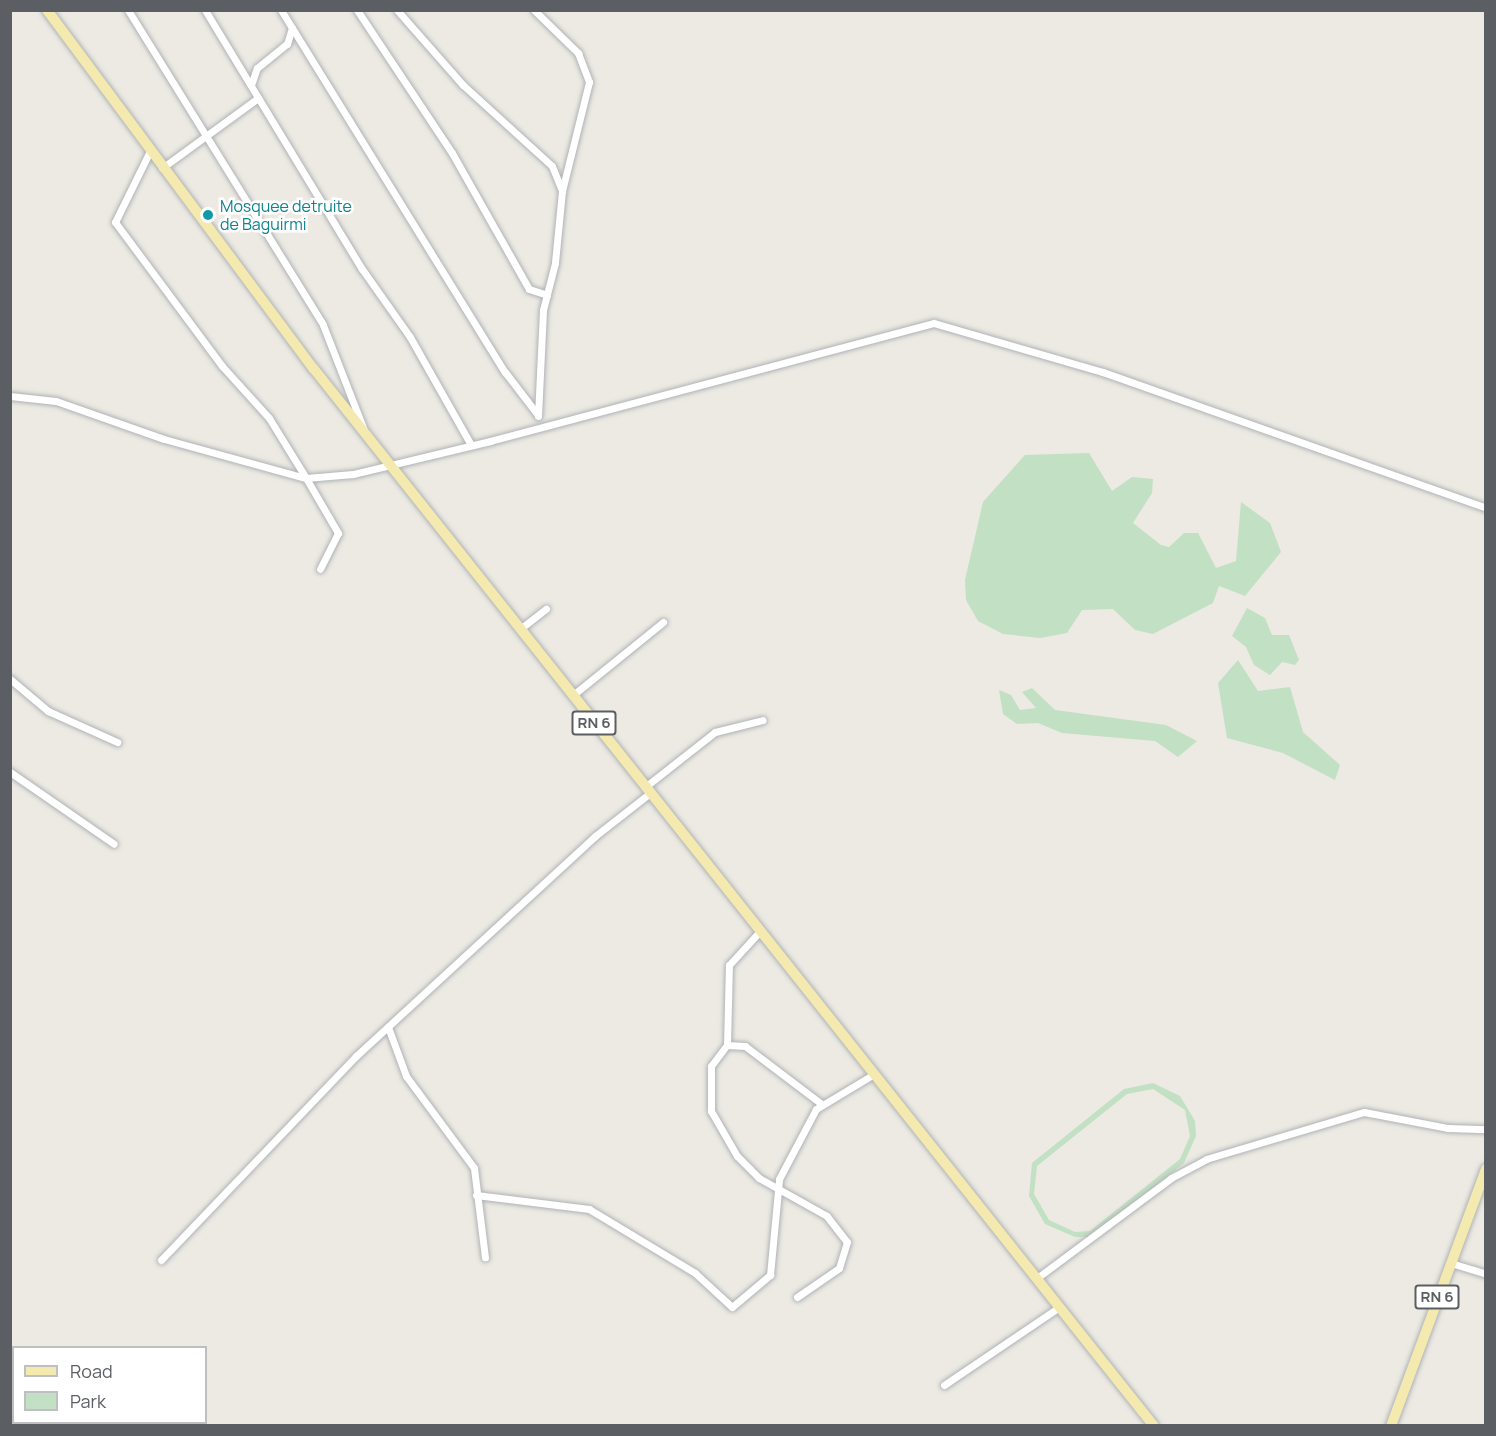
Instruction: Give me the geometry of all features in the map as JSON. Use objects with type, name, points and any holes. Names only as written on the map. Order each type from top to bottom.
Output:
[{"type":"main road","name":"RN 6","points":[[47,10],[160,169],[389,464],[1154,1425]]},
{"type":"main road","name":"RN 6","points":[[1391,1425],[1485,1168]]},
{"type":"street","points":[[128,10],[335,348],[365,433]]},
{"type":"street","points":[[205,10],[258,98],[410,337],[471,445]]},
{"type":"street","points":[[281,10],[505,372],[538,415]]},
{"type":"street","points":[[357,10],[452,153],[529,289],[547,295]]},
{"type":"street","points":[[397,10],[463,85],[552,166],[562,191]]},
{"type":"street","points":[[534,10],[563,36],[587,69],[589,82],[571,169],[562,191],[537,356],[539,426]]},
{"type":"street","points":[[251,85],[257,68],[287,44],[292,28]]},
{"type":"street","points":[[160,169],[258,98]]},
{"type":"street","points":[[148,153],[115,222],[222,366],[269,418],[306,478],[338,533],[320,569]]},
{"type":"street","points":[[552,166],[571,169]]},
{"type":"street","points":[[10,396],[56,401],[164,439],[306,478],[389,464],[471,445],[934,323],[1113,375],[1485,508]]},
{"type":"street","points":[[520,629],[546,609]]},
{"type":"street","points":[[573,695],[663,622]]},
{"type":"street","points":[[10,679],[48,711],[117,742]]},
{"type":"street","points":[[161,1260],[388,1027],[647,790],[715,732],[763,720]]},
{"type":"street","points":[[10,772],[114,844]]},
{"type":"street","points":[[760,931],[729,965],[727,1045],[711,1066],[715,1121],[737,1156],[777,1189],[828,1215],[847,1242],[839,1268],[796,1298]]},
{"type":"street","points":[[388,1027],[406,1076],[474,1168],[485,1257]]},
{"type":"street","points":[[727,1045],[754,1051],[820,1103]]},
{"type":"street","points":[[476,1195],[589,1209],[695,1273],[732,1306],[770,1275],[777,1189],[820,1103],[848,1094],[874,1074]]},
{"type":"street","points":[[1037,1278],[1171,1178],[1206,1159],[1364,1112],[1448,1128],[1485,1129]]},
{"type":"street","points":[[1451,1263],[1485,1274]]},
{"type":"street","points":[[944,1385],[1059,1307]]},
{"type":"green space","points":[[1089,453],[1112,491],[1132,477],[1153,479],[1152,493],[1133,523],[1161,545],[1169,547],[1184,533],[1198,533],[1216,568],[1236,561],[1241,502],[1270,523],[1281,552],[1245,596],[1219,586],[1213,603],[1153,634],[1135,630],[1113,609],[1082,610],[1067,633],[1040,638],[1003,634],[978,621],[966,600],[965,580],[983,502],[1025,455]]},
{"type":"green space","points":[[1247,608],[1265,618],[1272,635],[1289,635],[1299,660],[1295,665],[1282,662],[1270,675],[1254,665],[1246,647],[1232,636]]},
{"type":"green space","points":[[1238,660],[1258,691],[1290,687],[1303,732],[1340,765],[1335,780],[1283,753],[1227,738],[1218,683]]},
{"type":"green space","points":[[1032,688],[1055,710],[1166,725],[1197,741],[1178,757],[1155,741],[1062,733],[1038,723],[1017,724],[1003,714],[999,690],[1011,695],[1020,710],[1036,708],[1022,692]]},
{"type":"green space","points":[[1153,1083],[1180,1096],[1195,1121],[1196,1136],[1184,1163],[1092,1237],[1075,1237],[1045,1224],[1029,1196],[1032,1163],[1124,1089]],"holes":[[[1153,1089],[1185,1110],[1190,1136],[1180,1159],[1090,1231],[1075,1232],[1049,1220],[1034,1194],[1037,1166],[1127,1094]]]},
{"type":"place","name":"Mosquee detruite de Baguirmi","points":[[208,215]]}]
